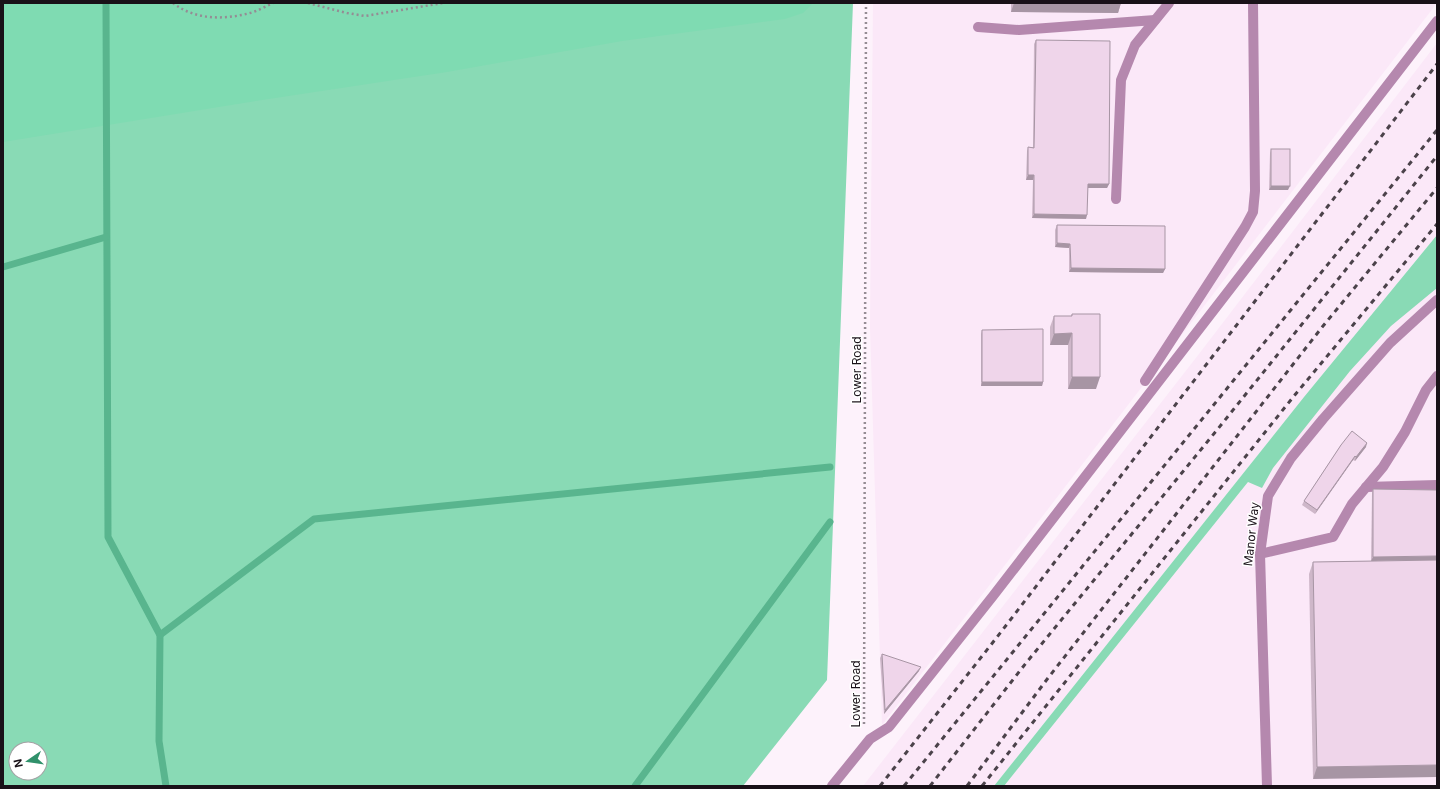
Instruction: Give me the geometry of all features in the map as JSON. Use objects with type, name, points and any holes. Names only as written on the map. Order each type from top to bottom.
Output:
[{"type":"street","points":[[1116,199],[1122,80],[1135,45],[1169,3]]},
{"type":"street","points":[[1145,381],[1245,227],[1253,212],[1255,191],[1253,3]]},
{"type":"street","points":[[978,27],[1020,30],[1155,20]]},
{"type":"street","points":[[832,786],[870,739],[889,727],[978,615],[1437,21]]},
{"type":"street","name":"Manor Way","points":[[1267,786],[1260,554],[1268,496],[1291,458],[1323,419],[1390,343],[1437,300]]},
{"type":"street","points":[[1260,554],[1333,537],[1352,504],[1383,467],[1391,455],[1405,432],[1426,390],[1437,376]]},
{"type":"street","points":[[1366,487],[1437,485]]},
{"type":"path","points":[[172,3],[195,15],[223,18],[250,13],[273,3]]},
{"type":"path","points":[[308,3],[365,16],[443,3]]},
{"type":"path","name":"Lower Road","points":[[864,728],[866,3]]},
{"type":"shaded area","points":[[873,3],[1437,3],[882,725],[870,327]]},
{"type":"shaded area","points":[[1437,43],[1437,235],[1304,397],[994,786],[863,786],[1202,350]]},
{"type":"shaded area","points":[[1437,256],[1437,786],[1004,786],[1334,375]]},
{"type":"green space","points":[[3,3],[853,3],[827,680],[743,786],[3,786]]},
{"type":"green space","points":[[3,3],[813,3],[803,13],[785,19],[622,41],[447,72],[3,142]]},
{"type":"green space","points":[[1437,235],[1437,288],[1391,326],[1350,371],[1273,468],[1262,488],[1248,482],[1004,786],[994,786],[1304,397]]},
{"type":"building","points":[[1036,40],[1110,41],[1109,184],[1088,184],[1087,215],[1034,214],[1034,175],[1028,175],[1028,147],[1034,148]]},
{"type":"building","points":[[1271,149],[1290,149],[1290,186],[1271,186]]},
{"type":"building","points":[[1057,225],[1165,226],[1165,269],[1071,268],[1070,244],[1057,243]]},
{"type":"building","points":[[1072,314],[1100,314],[1100,377],[1072,377],[1072,333],[1054,334],[1054,316],[1072,316]]},
{"type":"building","points":[[1043,329],[1043,382],[982,382],[982,330]]},
{"type":"building","points":[[1352,431],[1367,443],[1356,457],[1355,456],[1317,510],[1304,501]]},
{"type":"building","points":[[1373,489],[1437,490],[1437,556],[1373,557]]},
{"type":"building","points":[[1437,560],[1437,765],[1317,767],[1313,562]]},
{"type":"building","points":[[882,654],[921,667],[885,710]]},
{"type":"waterway","points":[[106,3],[108,537],[160,635],[159,741],[166,786]]},
{"type":"waterway","points":[[3,267],[106,237]]},
{"type":"waterway","points":[[160,635],[314,519],[830,467]]},
{"type":"waterway","points":[[635,786],[830,522]]},
{"type":"railway","points":[[880,786],[1001,632],[1437,64]]},
{"type":"railway","points":[[904,786],[1437,130]]},
{"type":"railway","points":[[930,786],[1026,663],[1217,430],[1437,156]]},
{"type":"railway","points":[[967,786],[1048,678],[1323,326],[1437,188]]},
{"type":"railway","points":[[982,786],[1294,396],[1437,224]]}]
